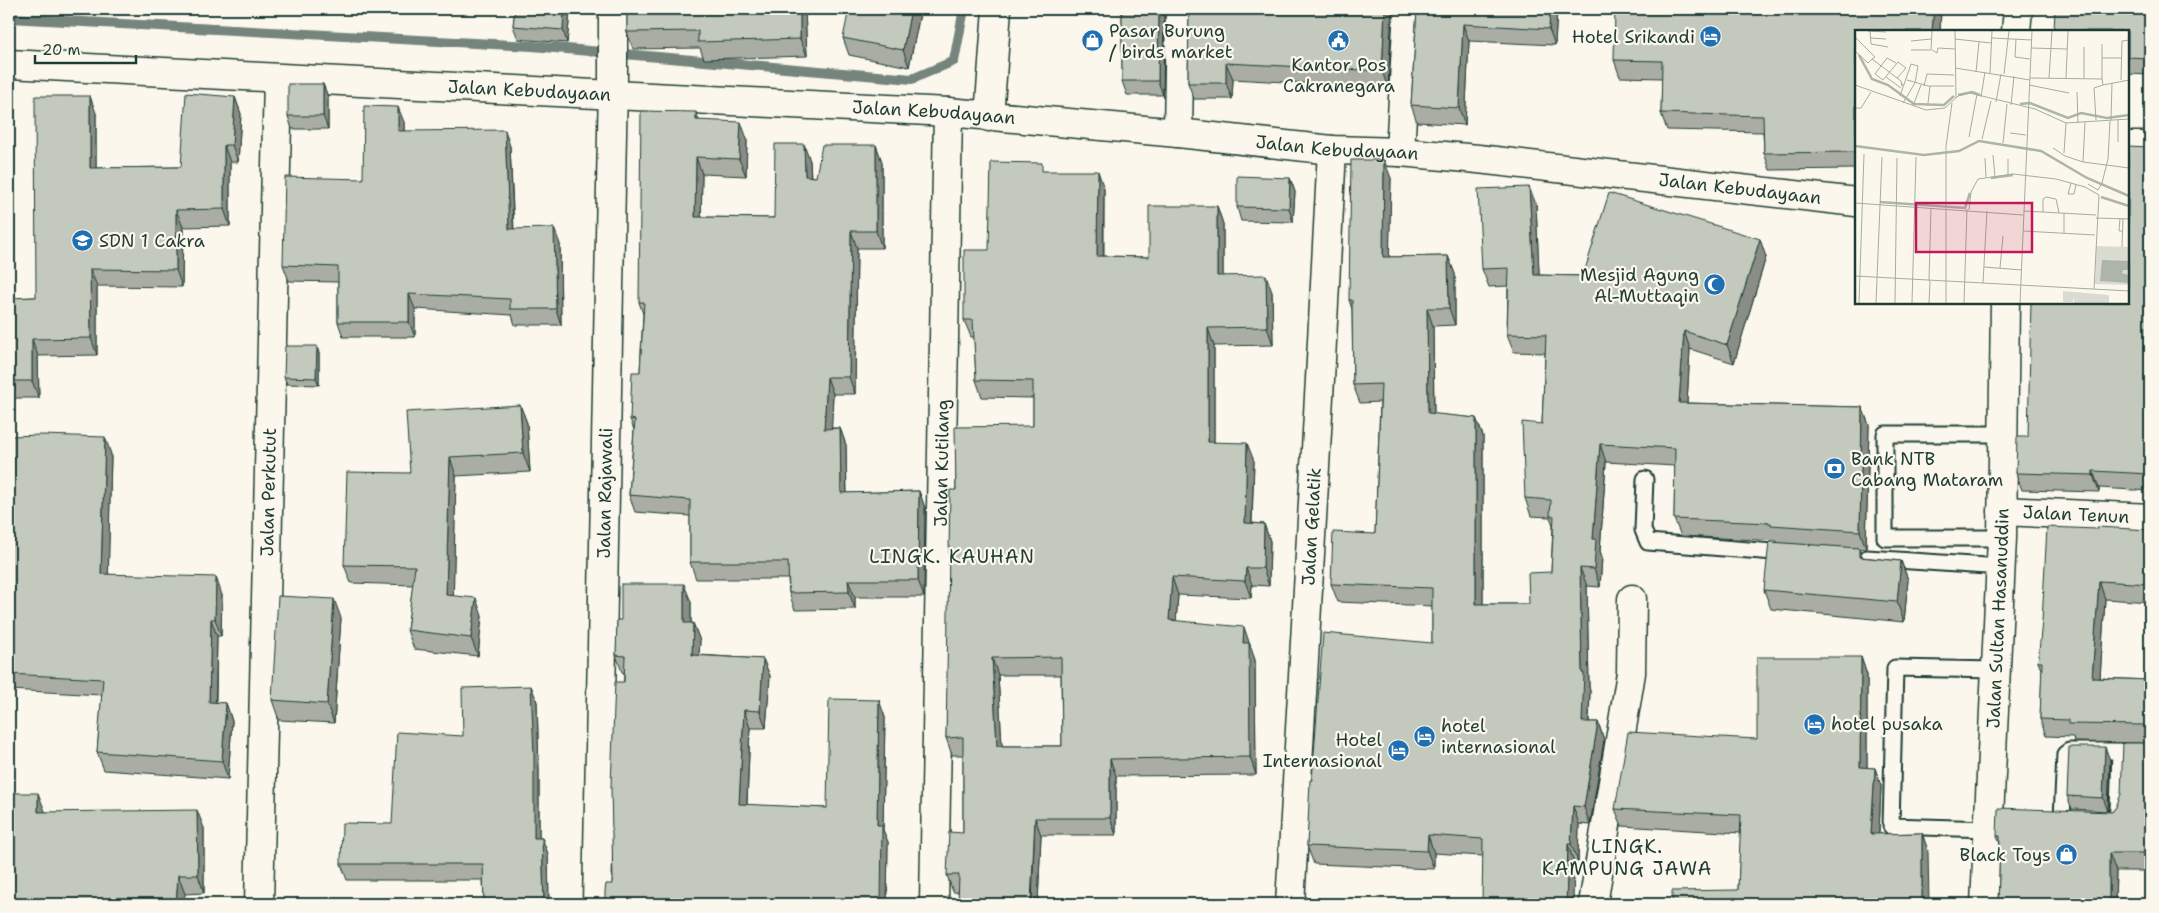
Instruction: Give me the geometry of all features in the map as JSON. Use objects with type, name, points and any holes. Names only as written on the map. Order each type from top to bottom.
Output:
[{"type":"street","points":[[989,117],[997,9]]},
{"type":"street","points":[[1178,133],[1180,9]]},
{"type":"street","points":[[1400,152],[1408,9]]},
{"type":"street","points":[[2016,30],[2018,9]]},
{"type":"street","name":"Jalan Rajawali","points":[[597,904],[613,19]]},
{"type":"street","name":"Jalan Kebudayaan","points":[[9,64],[278,79],[613,89],[948,112],[1178,133],[1332,150],[1400,152],[1478,159],[1855,202]]},
{"type":"street","name":"Jalan Perkutut","points":[[259,904],[278,79]]},
{"type":"street","name":"Jalan Kutilang","points":[[934,904],[948,112]]},
{"type":"street","points":[[2129,146],[2150,146]]},
{"type":"street","name":"Jalan Gelatik","points":[[1290,904],[1332,150]]},
{"type":"street","name":"Jalan Sultan Hasanuddin","points":[[1986,904],[1995,819],[1996,670],[2002,538],[2005,304]]},
{"type":"street","name":"Jalan Tenun","points":[[2002,511],[2150,518]]},
{"type":"street","points":[[1593,904],[1631,673],[1632,599]]},
{"type":"lane","points":[[2002,538],[1884,538],[1885,434],[2003,434]]},
{"type":"lane","points":[[1645,479],[1643,530],[1648,542],[1801,554]]},
{"type":"lane","points":[[1851,557],[2000,567]]},
{"type":"lane","points":[[1995,819],[1891,826],[1895,668],[1996,670]]},
{"type":"lane","points":[[2062,818],[2065,754],[2069,751],[2127,751],[2118,815],[2114,821],[2096,820]]},
{"type":"lane","points":[[2044,817],[2079,819]]},
{"type":"building","points":[[515,9],[564,9],[563,30],[513,26]]},
{"type":"building","points":[[627,9],[800,9],[800,39],[698,42],[698,31],[627,32]]},
{"type":"building","points":[[849,9],[911,9],[903,50],[843,38]]},
{"type":"building","points":[[1122,9],[1159,9],[1158,81],[1122,81]]},
{"type":"building","points":[[1189,9],[1385,9],[1382,71],[1226,63],[1226,83],[1188,83]]},
{"type":"building","points":[[1417,9],[1550,9],[1549,29],[1463,24],[1459,108],[1411,105]]},
{"type":"building","points":[[1615,9],[1934,9],[1932,30],[1855,30],[1855,152],[1764,153],[1763,116],[1661,113],[1662,61],[1614,60]]},
{"type":"building","points":[[2055,9],[2150,9],[2150,58],[2129,57],[2129,30],[2054,30]]},
{"type":"building","points":[[288,84],[323,84],[323,116],[288,116]]},
{"type":"building","points":[[186,93],[235,97],[232,145],[224,145],[224,209],[176,210],[176,270],[90,269],[91,338],[32,339],[32,381],[9,381],[9,298],[36,297],[35,96],[90,96],[90,168],[181,167]]},
{"type":"building","points":[[364,106],[398,107],[398,131],[505,130],[509,229],[554,228],[556,309],[510,309],[510,299],[409,294],[409,322],[338,322],[338,267],[283,265],[285,177],[363,179]]},
{"type":"building","points":[[641,111],[696,112],[696,120],[741,122],[739,159],[696,157],[695,217],[774,218],[775,144],[804,144],[805,176],[816,177],[822,145],[876,145],[876,231],[851,231],[849,377],[827,377],[824,429],[840,428],[841,493],[919,491],[918,580],[848,580],[849,592],[789,593],[788,562],[690,562],[690,500],[629,495],[635,420],[630,419],[632,372],[640,372],[644,302],[639,302]]},
{"type":"building","points":[[2129,146],[2150,147],[2150,474],[2093,471],[2093,475],[2016,473],[2017,437],[2028,437],[2031,304],[2129,304]]},
{"type":"building","points":[[1351,160],[1384,160],[1383,257],[1448,256],[1449,308],[1427,308],[1428,413],[1476,418],[1476,604],[1529,604],[1528,573],[1551,572],[1554,516],[1550,516],[1551,500],[1525,498],[1522,422],[1542,424],[1546,335],[1507,334],[1509,268],[1482,269],[1478,189],[1529,187],[1534,275],[1583,276],[1609,193],[1760,239],[1727,345],[1684,331],[1679,403],[1862,407],[1860,531],[1771,525],[1771,523],[1674,519],[1675,448],[1600,444],[1593,539],[1596,539],[1594,569],[1580,568],[1582,673],[1584,673],[1582,722],[1598,722],[1584,807],[1573,806],[1571,844],[1568,844],[1566,904],[1482,904],[1483,839],[1428,835],[1427,851],[1307,846],[1310,780],[1312,780],[1323,633],[1432,643],[1432,588],[1331,584],[1333,532],[1375,534],[1381,384],[1353,385],[1352,300],[1349,300]]},
{"type":"building","points":[[991,162],[1042,163],[1042,171],[1098,171],[1097,256],[1149,257],[1149,206],[1217,206],[1217,276],[1266,275],[1267,327],[1208,328],[1208,442],[1247,443],[1245,523],[1264,524],[1263,568],[1246,568],[1245,581],[1172,577],[1169,620],[1244,627],[1243,643],[1249,643],[1250,757],[1110,759],[1110,818],[1035,818],[1031,903],[1198,900],[1198,904],[958,904],[959,875],[947,875],[949,832],[963,833],[963,737],[946,738],[950,490],[956,490],[955,427],[1033,426],[1033,381],[976,380],[973,320],[964,320],[964,250],[989,250]],"holes":[[[1061,657],[1062,746],[997,746],[992,658]]]},
{"type":"building","points":[[1237,176],[1290,178],[1289,208],[1237,207]]},
{"type":"building","points":[[285,346],[317,346],[316,378],[284,377]]},
{"type":"building","points":[[520,405],[523,453],[450,457],[446,595],[476,598],[471,638],[407,630],[415,566],[344,565],[347,472],[410,473],[406,412]]},
{"type":"building","points":[[9,436],[105,437],[101,574],[216,577],[215,619],[211,619],[209,702],[226,703],[222,761],[97,752],[103,679],[9,674]]},
{"type":"building","points":[[2047,527],[2150,530],[2150,584],[2099,581],[2092,678],[2150,680],[2150,729],[2144,725],[2068,724],[2068,720],[2040,719],[2042,662],[2038,662]]},
{"type":"building","points":[[1769,542],[1859,548],[1859,557],[1901,561],[1897,602],[1764,590]]},
{"type":"building","points":[[621,584],[684,584],[684,623],[693,623],[692,655],[763,659],[760,711],[744,710],[739,804],[827,808],[829,699],[879,700],[877,825],[882,825],[881,904],[605,904],[606,884],[613,884],[611,786],[615,682],[624,682],[625,656],[616,655],[617,620],[621,620]]},
{"type":"building","points":[[278,596],[334,599],[327,704],[272,700]]},
{"type":"building","points":[[1757,657],[1861,657],[1860,767],[1875,768],[1871,834],[1922,833],[1922,904],[1672,904],[1672,891],[1738,890],[1741,815],[1615,809],[1628,732],[1757,739]]},
{"type":"building","points":[[531,686],[534,755],[534,838],[542,838],[544,904],[484,904],[483,864],[341,864],[342,823],[392,824],[397,732],[463,736],[462,688]]},
{"type":"building","points":[[2150,739],[2150,853],[2109,853],[2109,904],[1998,904],[2000,836],[1997,836],[1998,808],[2112,812],[2121,794],[2123,743],[2148,743]]},
{"type":"building","points":[[2069,747],[2105,747],[2103,798],[2067,796]]},
{"type":"building","points":[[9,793],[38,793],[38,812],[197,810],[198,875],[178,875],[176,904],[9,904]]},
{"type":"building","points":[[1247,901],[1248,904],[1198,904]]},
{"type":"waterway","points":[[9,18],[532,46],[912,79],[954,61],[964,9]]},
{"type":"place","name":"Hotel Srikandi","points":[[1711,37]]},
{"type":"place","name":"Kantor Pos Cakranegara","points":[[1339,40]]},
{"type":"place","name":"Pasar Burung / birds market","points":[[1093,41]]},
{"type":"place","name":"SDN 1 Cakra","points":[[83,241]]},
{"type":"place","name":"Mesjid Agung Al-Muttaqin","points":[[1715,285]]},
{"type":"place","name":"Bank NTB Cabang Mataram","points":[[1835,469]]},
{"type":"place","name":"hotel pusaka","points":[[1815,724]]},
{"type":"place","name":"hotel internasional","points":[[1425,736]]},
{"type":"place","name":"Hotel Internasional","points":[[1398,750]]},
{"type":"place","name":"Black Toys","points":[[2067,855]]},
{"type":"district","name":"LINGK. KAUHAN","points":[[952,556]]},
{"type":"district","name":"LINGK. KAMPUNG JAWA","points":[[1627,857]]}]
